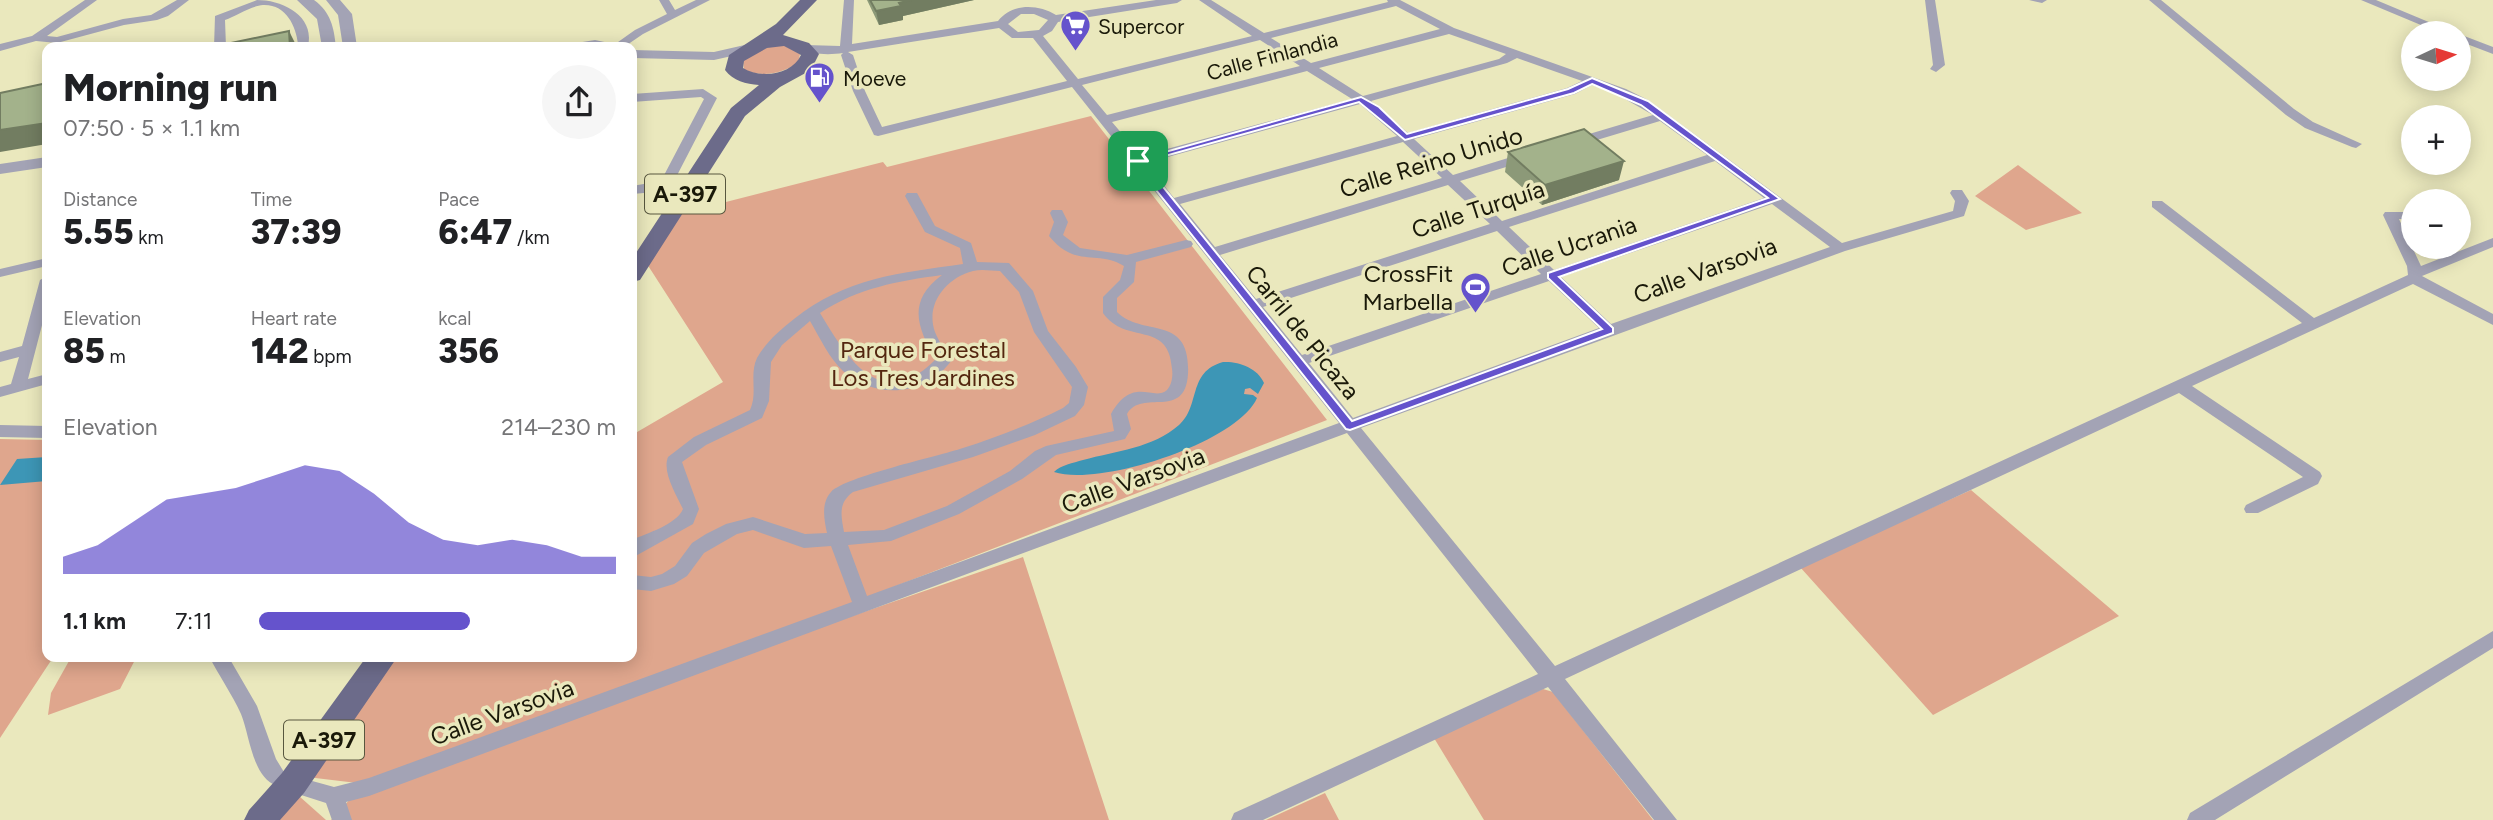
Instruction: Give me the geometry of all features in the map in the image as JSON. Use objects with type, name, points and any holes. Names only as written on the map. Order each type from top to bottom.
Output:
[{"type":"main road","points":[[738,112],[741,88],[735,59],[782,28],[798,8],[807,2]]},
{"type":"main road","points":[[805,54],[800,30],[807,2]]},
{"type":"main road","points":[[753,46],[787,41],[805,54]]},
{"type":"main road","name":"A-397","points":[[637,267],[738,112],[773,83],[787,76],[805,54]]},
{"type":"main road","name":"A-397","points":[[736,72],[763,80],[787,76]]},
{"type":"main road","name":"A-397","points":[[260,820],[293,783],[380,662]]},
{"type":"street","points":[[0,48],[36,38],[92,0]]},
{"type":"street","points":[[36,38],[57,40],[123,22],[153,18],[184,0]]},
{"type":"street","points":[[304,0],[322,14],[328,42]]},
{"type":"street","points":[[333,0],[345,13],[348,42]]},
{"type":"street","points":[[664,0],[673,16]]},
{"type":"street","points":[[613,42],[705,0]]},
{"type":"street","points":[[849,0],[846,52],[859,91],[878,132],[1395,1],[1450,30],[1622,92],[1664,116],[1840,248]]},
{"type":"street","points":[[1007,0],[1017,12]]},
{"type":"street","points":[[1003,27],[1004,19],[1017,12],[1041,12],[1054,19],[1177,0]]},
{"type":"street","points":[[1204,0],[1376,109],[1609,330]]},
{"type":"street","points":[[1930,0],[1939,65],[1936,69]]},
{"type":"street","points":[[2035,0],[2042,0]]},
{"type":"street","points":[[2154,0],[2290,112],[2309,125],[2356,144]]},
{"type":"street","points":[[2365,0],[2418,21]]},
{"type":"street","points":[[220,42],[221,16],[258,2],[266,2],[293,14],[302,25],[299,42]]},
{"type":"street","points":[[805,54],[846,52],[1003,27],[1022,36],[1035,35],[1048,29],[1054,19]]},
{"type":"street","name":"Calle Finlandia","points":[[1104,120],[1450,30]]},
{"type":"street","points":[[624,42],[639,32]]},
{"type":"street","name":"Carril de Picaza","points":[[1035,35],[1667,820]]},
{"type":"street","points":[[2471,42],[2493,51]]},
{"type":"street","points":[[637,54],[714,55],[753,46]]},
{"type":"street","points":[[1138,161],[1503,61],[1515,54]]},
{"type":"street","points":[[637,62],[709,62],[736,72]]},
{"type":"street","points":[[1170,203],[1571,91],[1592,81]]},
{"type":"street","points":[[637,98],[707,94],[710,100],[666,184],[637,190]]},
{"type":"street","name":"Calle Reino Unido","points":[[1211,253],[1664,116]]},
{"type":"street","name":"Calle Turquía","points":[[1252,305],[1718,156]]},
{"type":"street","points":[[0,169],[42,163]]},
{"type":"street","points":[[0,175],[42,169]]},
{"type":"street","name":"Calle Varsovia","points":[[305,788],[334,796],[369,787],[1609,330],[1840,248],[1959,213],[1962,201],[1957,193]]},
{"type":"street","points":[[912,197],[930,229],[966,246],[971,267]]},
{"type":"street","name":"Calle Ucrania","points":[[1297,362],[1775,199]]},
{"type":"street","points":[[2157,204],[2314,325]]},
{"type":"street","points":[[1057,213],[1061,222],[1056,236],[1070,252],[1126,260],[1186,244]]},
{"type":"street","points":[[2401,214],[2390,215],[2401,241]]},
{"type":"street","points":[[1241,820],[2182,387],[2415,275],[2493,243]]},
{"type":"street","points":[[2408,259],[2415,275],[2493,320]]},
{"type":"street","points":[[637,582],[652,584],[668,579],[681,571],[698,548],[732,529],[753,523],[804,541],[885,536],[953,510],[1016,475],[1041,454],[1119,435],[1123,429],[1119,414],[1123,406],[1144,396],[1166,398],[1173,393],[1180,372],[1177,350],[1170,337],[1158,331],[1119,323],[1110,313],[1110,297],[1130,276],[1131,264],[1126,260]]},
{"type":"street","points":[[0,273],[42,263]]},
{"type":"street","points":[[637,545],[687,519],[691,509],[676,473],[674,461],[692,446],[756,414],[762,406],[762,363],[782,336],[811,310],[847,289],[864,284],[971,267],[1004,266],[1026,291],[1041,332],[1072,370],[1080,387],[1076,405],[1069,412],[1029,431],[979,449],[847,488],[835,498],[832,510],[837,539],[862,605]]},
{"type":"street","points":[[811,310],[849,369],[870,382],[892,387],[911,385],[933,373],[943,361],[928,332],[926,300],[936,285],[971,267]]},
{"type":"street","points":[[18,387],[42,299]]},
{"type":"street","points":[[0,356],[29,349]]},
{"type":"street","points":[[0,392],[42,380]]},
{"type":"street","points":[[2182,387],[2314,476],[2312,480],[2252,509]]},
{"type":"street","points":[[0,431],[42,432]]},
{"type":"street","points":[[2196,820],[2493,639]]},
{"type":"street","points":[[221,662],[250,712],[267,763],[277,776]]},
{"type":"street","points":[[334,796],[342,820]]},
{"type":"green space","points":[[772,46],[785,46],[800,54],[798,64],[772,73],[759,74],[744,70],[743,60],[749,54]]},
{"type":"green space","name":"Parque Forestal Los Tres Jardines","points":[[1091,116],[1327,420],[618,693],[357,783],[307,777],[389,662],[637,662],[637,432],[723,382],[647,264],[679,214],[883,162],[887,167]]},
{"type":"green space","points":[[2018,165],[2082,213],[2026,230],[1975,196]]},
{"type":"green space","points":[[0,439],[42,440],[42,662],[50,662],[0,738]]},
{"type":"green space","points":[[1971,490],[2119,616],[1933,715],[1800,567]]},
{"type":"green space","points":[[1023,557],[1109,820],[331,820],[352,797]]},
{"type":"green space","points":[[68,662],[134,662],[120,689],[48,715],[51,693]]},
{"type":"green space","points":[[1543,689],[1553,692],[1653,820],[1484,820],[1434,738]]},
{"type":"green space","points":[[1325,793],[1339,820],[1266,820]]},
{"type":"green space","points":[[299,796],[326,820],[276,820]]},
{"type":"water","points":[[1223,362],[1247,366],[1257,373],[1264,383],[1258,394],[1250,388],[1245,389],[1244,394],[1257,398],[1244,415],[1223,431],[1165,458],[1133,467],[1075,475],[1054,472],[1071,463],[1134,448],[1169,433],[1186,417],[1204,373]]},
{"type":"water","points":[[42,457],[42,481],[0,485],[17,459]]},
{"type":"building","points":[[870,0],[911,0],[899,3],[901,6],[876,11]]},
{"type":"building","points":[[289,31],[290,42],[236,42]]},
{"type":"building","points":[[42,84],[42,124],[0,130],[0,93]]},
{"type":"building","points":[[1584,129],[1624,161],[1545,185],[1508,152]]},
{"type":"place","name":"Supercor","points":[[1075,53]]},
{"type":"place","name":"Moeve","points":[[820,105]]},
{"type":"place","name":"CrossFit Marbella","points":[[1476,314]]},
{"type":"route","points":[[1592,81],[1644,103],[1775,199],[1552,276],[1609,330],[1350,426],[1138,161],[1361,99],[1376,109],[1405,138],[1571,91],[1592,81]]}]
